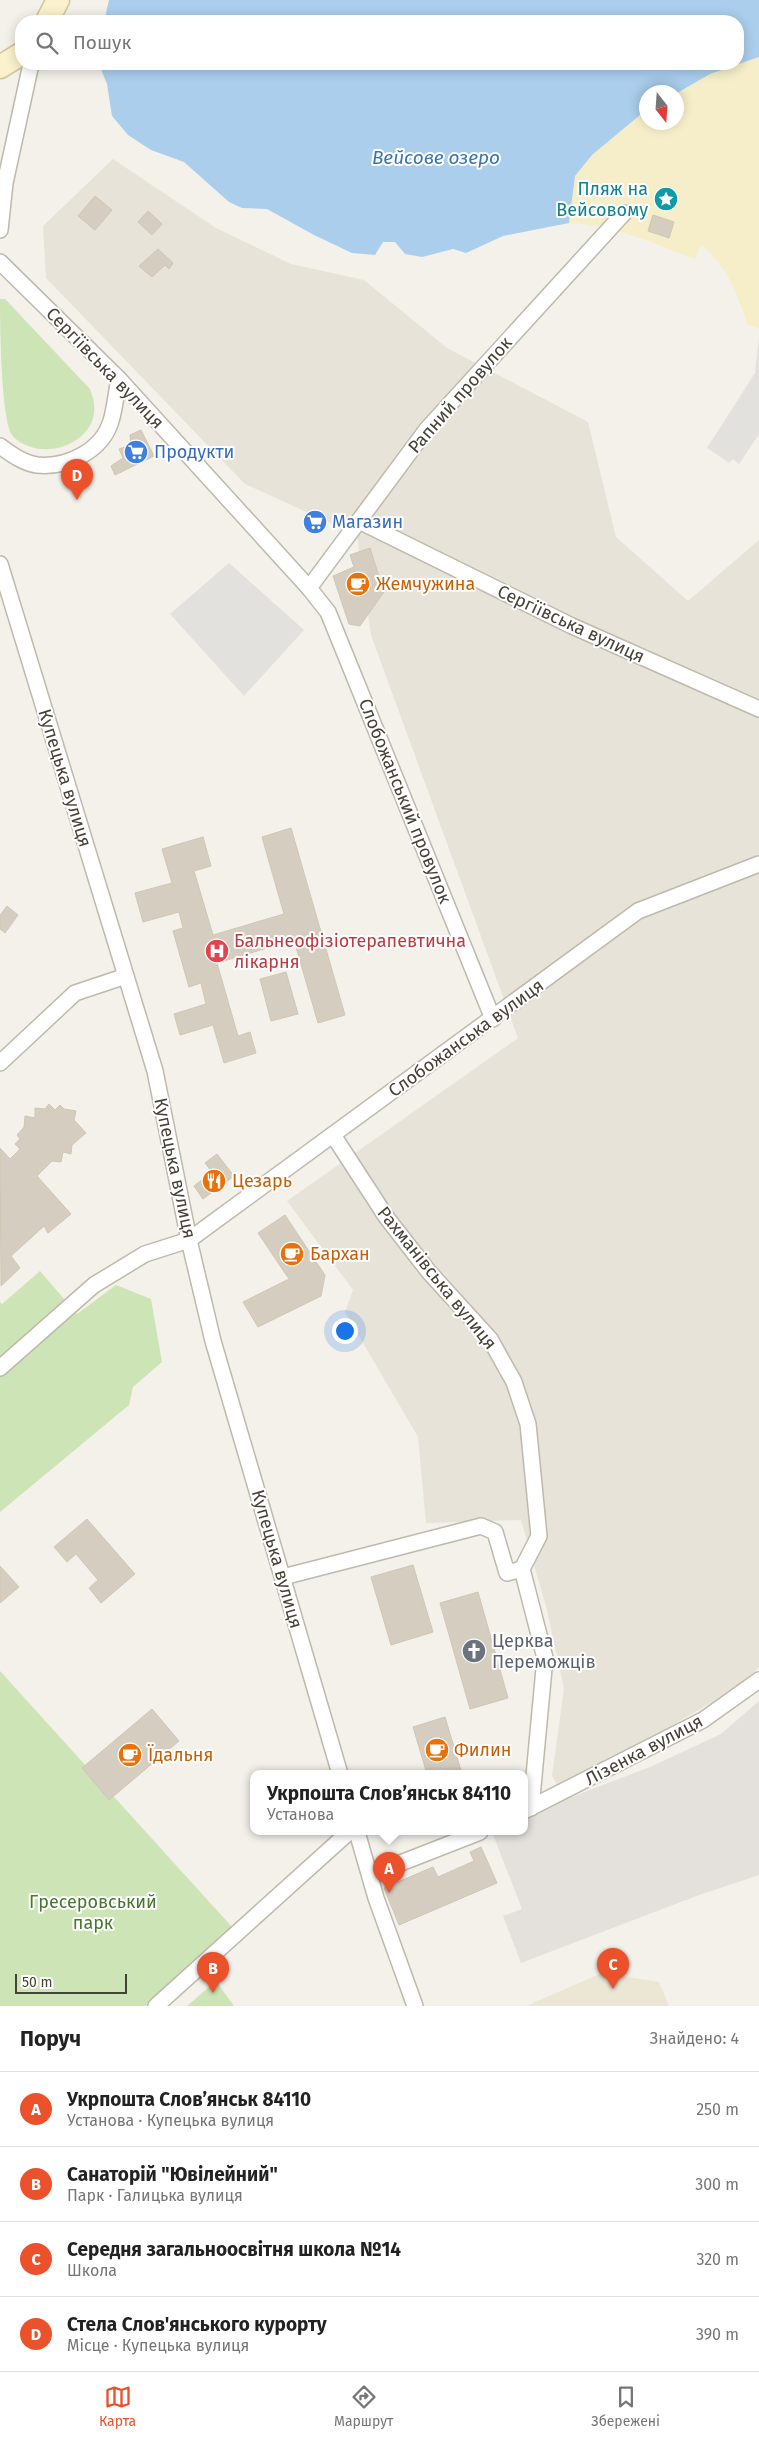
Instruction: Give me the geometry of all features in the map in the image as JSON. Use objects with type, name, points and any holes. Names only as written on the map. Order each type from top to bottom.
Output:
[{"type":"main road","points":[[50,15],[58,0]]},
{"type":"main road","points":[[0,67],[15,58]]},
{"type":"street","points":[[0,230],[5,183],[30,70]]},
{"type":"street","name":"Рапний провулок","points":[[309,588],[427,429],[624,213]]},
{"type":"street","name":"Сергіївська вулиця","points":[[0,262],[119,379],[309,588]]},
{"type":"street","points":[[0,446],[14,457],[36,465],[60,464],[81,457],[99,442],[111,422],[119,379]]},
{"type":"street","name":"Сергіївська вулиця","points":[[359,521],[572,626],[759,708]]},
{"type":"street","name":"Купецька вулиця","points":[[0,564],[155,1071],[189,1240],[214,1341],[339,1770]]},
{"type":"street","name":"Слобожанський провулок","points":[[309,588],[328,612],[493,1019]]},
{"type":"street","name":"Слобожанська вулиця","points":[[0,1368],[94,1285],[144,1254],[189,1240],[638,911],[759,864]]},
{"type":"street","points":[[0,1063],[75,993],[126,976]]},
{"type":"street","name":"Рахманівська вулиця","points":[[333,1135],[387,1218],[429,1272],[490,1338],[514,1382],[528,1424],[539,1536],[522,1569]]},
{"type":"street","points":[[283,1577],[481,1526],[495,1532],[507,1573],[522,1569],[545,1658],[528,1802]]},
{"type":"street","name":"Лізенка вулиця","points":[[528,1809],[703,1720],[759,1680]]},
{"type":"street","points":[[156,2006],[346,1835]]},
{"type":"street","points":[[358,1835],[415,2006]]},
{"type":"street","points":[[370,1875],[472,1835]]},
{"type":"shaded area","points":[[113,159],[216,228],[291,264],[364,280],[447,348],[588,422],[616,537],[688,601],[759,540],[759,1667],[741,1685],[654,1736],[557,1784],[552,1776],[564,1689],[547,1610],[521,1520],[426,1523],[418,1437],[345,1312],[353,1290],[287,1201],[518,1038],[371,635],[357,535],[245,484],[46,278],[43,226]]},
{"type":"shaded area","points":[[759,337],[759,434],[739,464],[733,459],[729,463],[707,448],[755,373]]},
{"type":"shaded area","points":[[229,563],[304,630],[244,696],[170,614]]},
{"type":"shaded area","points":[[759,1701],[759,1875],[699,1895],[521,1963],[503,1916],[522,1909],[493,1835],[528,1835],[528,1813],[650,1767],[721,1734]]},
{"type":"shaded area","points":[[602,1973],[659,1982],[669,2006],[526,2006]]},
{"type":"green space","points":[[0,299],[5,299],[90,389],[94,401],[94,415],[90,425],[83,434],[64,446],[53,449],[31,447],[12,435],[8,426],[3,391]]},
{"type":"green space","points":[[40,1271],[77,1314],[116,1285],[151,1299],[162,1362],[133,1387],[129,1405],[0,1512],[0,1302],[2,1304]]},
{"type":"green space","name":"Гресеровський парк","points":[[0,1671],[232,1927],[145,2006],[0,2006]]},
{"type":"green space","points":[[216,1981],[234,2006],[187,2006]]},
{"type":"sand","name":"Пляж на Вейсовому","points":[[759,57],[759,328],[748,325],[735,291],[725,272],[711,253],[701,245],[695,259],[617,231],[585,224],[569,223],[575,176],[592,155],[639,116],[639,130],[684,130],[684,89],[710,74],[722,70],[744,70],[744,62]]},
{"type":"water","name":"Вейсове озеро","points":[[109,0],[759,0],[759,57],[744,62],[744,15],[105,15]]},
{"type":"water","name":"Вейсове озеро","points":[[101,70],[722,70],[710,74],[684,89],[684,85],[639,85],[639,116],[592,155],[575,176],[569,223],[503,236],[466,253],[453,249],[422,257],[405,254],[395,242],[383,242],[375,255],[352,253],[267,209],[242,208],[229,202],[184,162],[151,150],[128,135],[112,116],[107,84]]},
{"type":"building","points":[[95,196],[112,210],[95,230],[78,216]]},
{"type":"building","points":[[148,211],[162,224],[152,235],[138,222]]},
{"type":"building","points":[[653,215],[674,222],[669,238],[648,231]]},
{"type":"building","points":[[158,249],[173,263],[169,269],[165,265],[152,277],[139,266]]},
{"type":"building","name":"Продукти","points":[[141,430],[154,456],[115,475],[111,466],[123,458],[119,449],[131,445],[130,435]]},
{"type":"building","name":"Жемчужина","points":[[370,548],[384,592],[360,626],[349,624],[333,576],[354,567],[350,555]]},
{"type":"building","name":"Бальнеофізіотерапевтична лікарня","points":[[291,828],[345,1015],[318,1023],[294,940],[217,963],[238,1036],[250,1032],[256,1053],[224,1063],[213,1025],[180,1035],[174,1014],[206,1004],[201,983],[189,987],[173,931],[183,928],[179,912],[143,922],[135,893],[172,883],[162,849],[203,837],[211,866],[194,871],[213,935],[284,914],[262,837]]},
{"type":"building","points":[[7,906],[18,915],[5,933],[0,929],[0,915]]},
{"type":"building","points":[[286,972],[298,1014],[271,1021],[260,979]]},
{"type":"building","points":[[49,1104],[55,1110],[60,1105],[64,1109],[76,1111],[74,1120],[86,1133],[72,1145],[71,1154],[63,1152],[61,1162],[52,1161],[37,1176],[71,1214],[48,1233],[44,1226],[11,1256],[20,1268],[1,1286],[0,1148],[10,1159],[20,1149],[15,1144],[20,1139],[17,1135],[24,1127],[25,1116],[35,1118],[35,1108],[45,1109]]},
{"type":"building","name":"Цезарь","points":[[217,1154],[234,1176],[203,1199],[194,1186],[212,1172],[205,1163]]},
{"type":"building","name":"Бархан","points":[[285,1215],[325,1275],[321,1296],[258,1327],[243,1302],[289,1279],[258,1233]]},
{"type":"building","points":[[87,1519],[135,1574],[101,1603],[89,1588],[98,1580],[76,1554],[67,1562],[54,1547]]},
{"type":"building","points":[[413,1565],[433,1632],[391,1645],[371,1577]]},
{"type":"building","points":[[0,1566],[19,1587],[0,1603]]},
{"type":"building","name":"Церква Переможців","points":[[478,1592],[508,1698],[470,1709],[440,1603]]},
{"type":"building","name":"Їдальня","points":[[152,1709],[179,1741],[109,1800],[82,1768]]},
{"type":"building","name":"Филин","points":[[445,1717],[461,1770],[426,1770],[413,1727]]},
{"type":"building","points":[[481,1847],[497,1883],[399,1925],[384,1888],[433,1867],[438,1877],[474,1861],[470,1852]]},
{"type":"place","name":"Пляж на Вейсовому","points":[[666,199]]},
{"type":"place","name":"Продукти","points":[[136,452]]},
{"type":"place","name":"Стела Слов'янського курорту","points":[[77,500]]},
{"type":"place","name":"Магазин","points":[[315,522]]},
{"type":"place","name":"Жемчужина","points":[[358,584]]},
{"type":"place","name":"Бальнеофізіотерапевтична лікарня","points":[[217,951]]},
{"type":"place","name":"Цезарь","points":[[214,1181]]},
{"type":"place","name":"Бархан","points":[[292,1254]]},
{"type":"place","name":"Церква Переможців","points":[[474,1651]]},
{"type":"place","name":"Филин","points":[[437,1750]]},
{"type":"place","name":"Їдальня","points":[[130,1755]]},
{"type":"place","name":"Укрпошта Слов’янськ 84110","points":[[389,1893]]},
{"type":"place","name":"Середня загальноосвітня школа №14","points":[[613,1989]]},
{"type":"place","name":"Санаторій \"Ювілейний\"","points":[[213,1993]]}]
